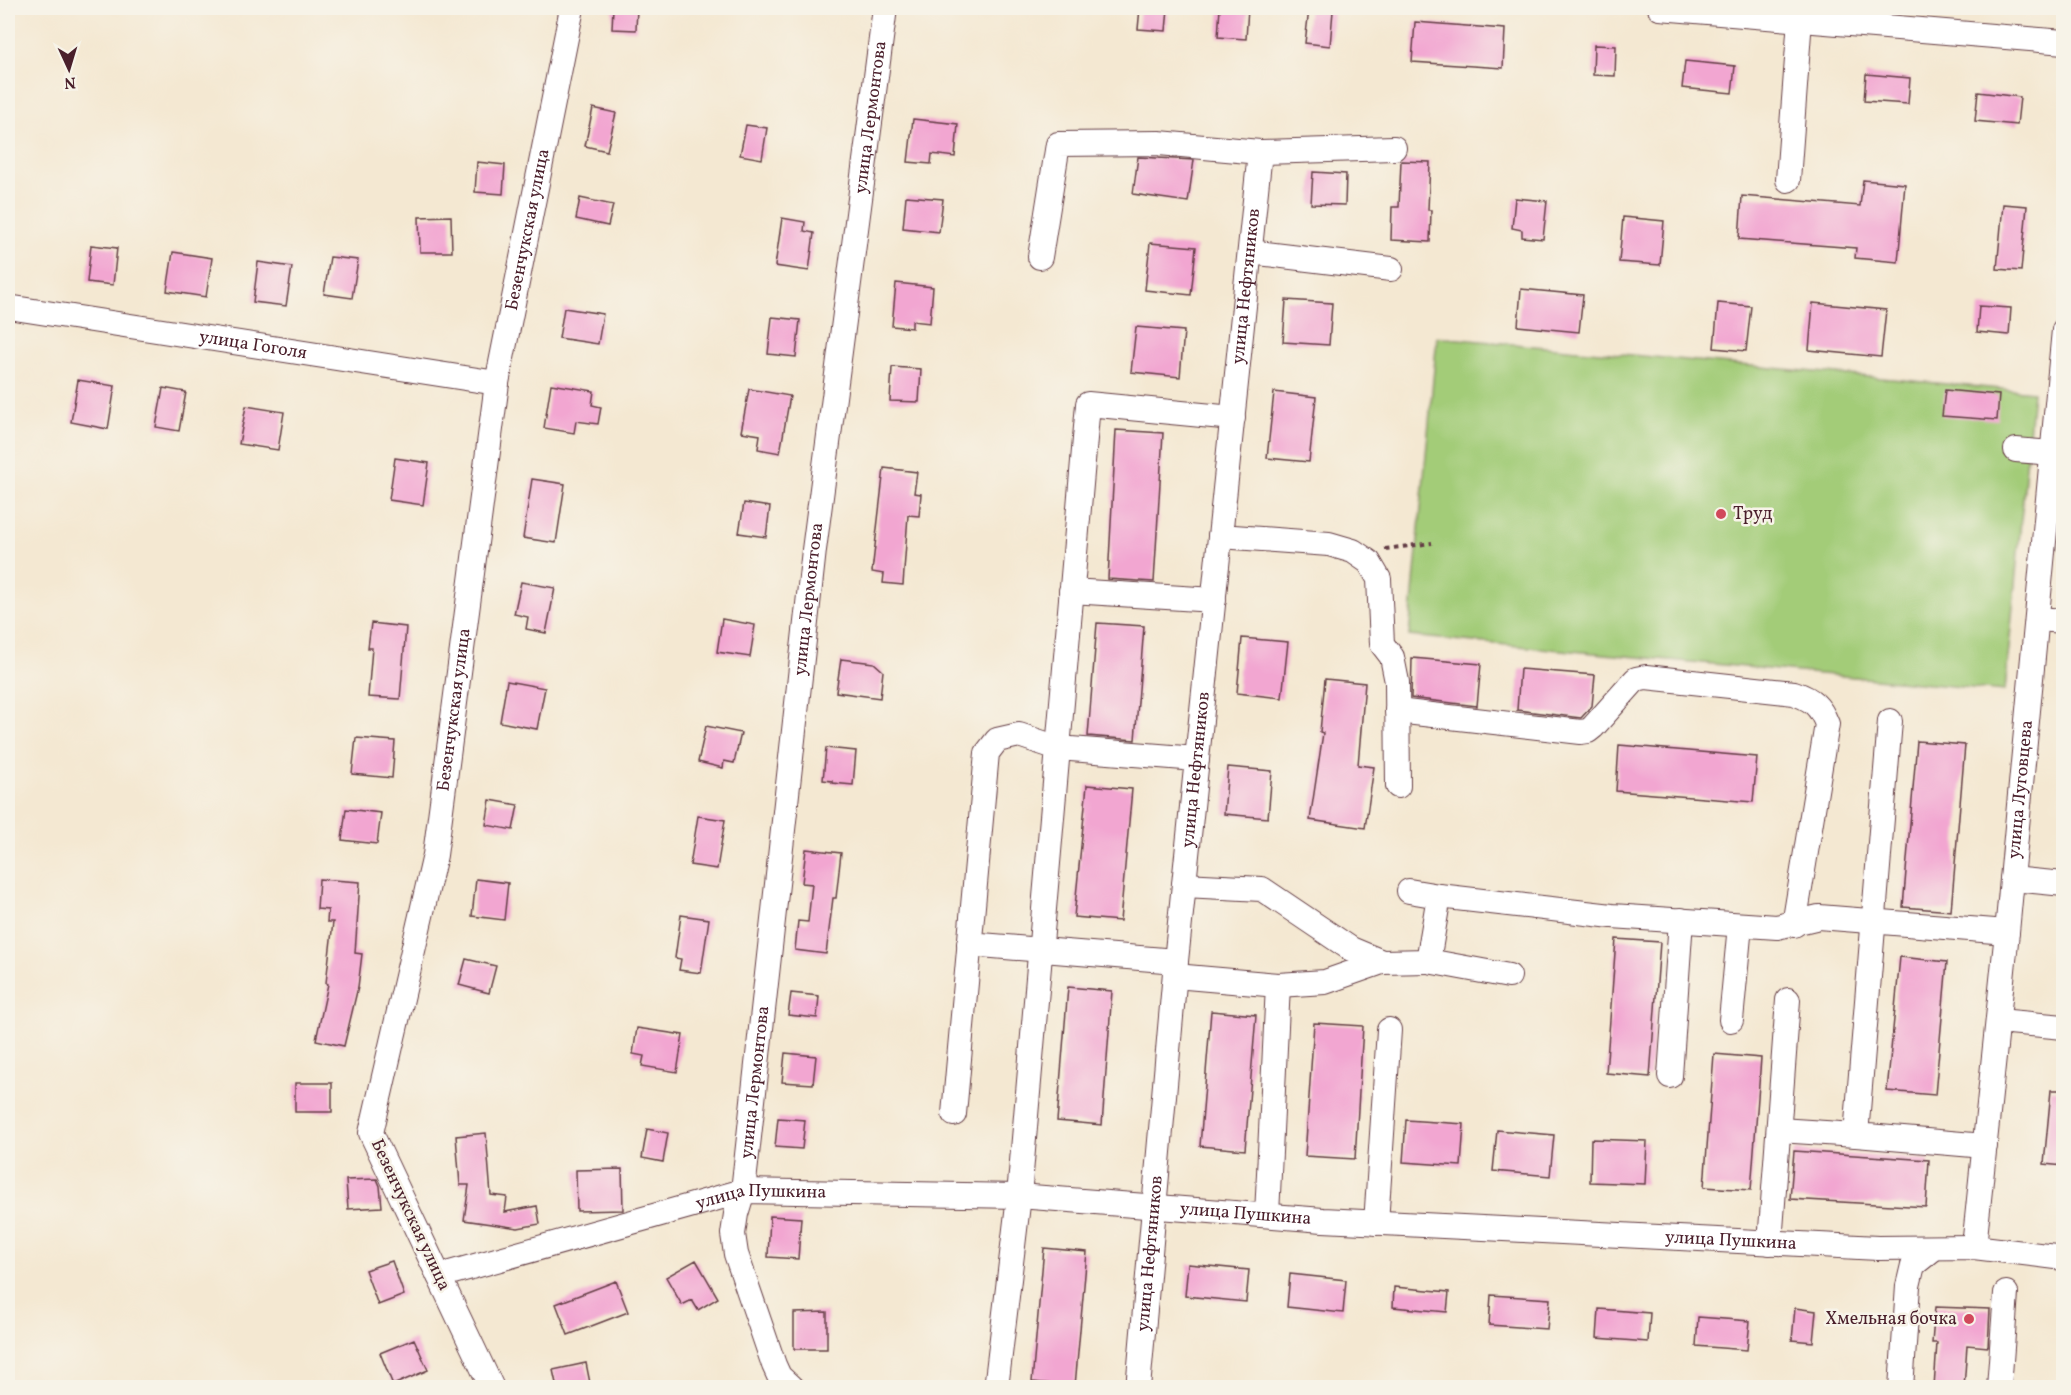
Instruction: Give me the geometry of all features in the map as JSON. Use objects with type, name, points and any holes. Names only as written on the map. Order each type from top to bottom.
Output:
[{"type":"street","name":"Безенчукская улица","points":[[492,1388],[371,1133],[435,855],[497,383],[572,8]]},
{"type":"street","name":"улица Лермонтова","points":[[792,1388],[779,1376],[774,1365],[736,1254],[733,1234],[743,1191],[814,550],[885,8]]},
{"type":"street","points":[[1660,8],[1754,11],[1800,20],[2064,42]]},
{"type":"street","points":[[1788,180],[1800,20]]},
{"type":"street","points":[[1040,257],[1058,144],[1159,143],[1260,152],[1394,148]]},
{"type":"street","name":"улица Нефтяников","points":[[1138,1388],[1175,968],[1260,152]]},
{"type":"street","points":[[1250,252],[1391,269]]},
{"type":"street","name":"улица Гоголя","points":[[8,307],[497,383]]},
{"type":"street","name":"улица Луговцева","points":[[1974,1248],[2038,619],[2064,330]]},
{"type":"street","points":[[996,1388],[1019,1196],[1088,404],[1233,418]]},
{"type":"street","points":[[2016,450],[2052,453]]},
{"type":"street","points":[[1220,536],[1329,544],[1353,551],[1369,562],[1379,579],[1382,645],[1392,657],[1397,682],[1398,786]]},
{"type":"street","points":[[1071,591],[1214,600]]},
{"type":"street","points":[[2038,619],[2064,621]]},
{"type":"street","points":[[1397,711],[1588,732],[1636,679],[1646,677],[1794,693],[1808,698],[1822,712],[1827,724],[1794,925]]},
{"type":"street","points":[[1856,1135],[1890,721]]},
{"type":"street","points":[[954,1113],[987,753],[997,740],[1018,735],[1058,748],[1197,759]]},
{"type":"street","points":[[2012,879],[2064,884]]},
{"type":"street","points":[[1184,885],[1262,889],[1351,949],[1382,962]]},
{"type":"street","points":[[1409,891],[1612,916],[1740,925],[1778,927],[1794,925],[1808,918],[1819,917],[2007,932]]},
{"type":"street","points":[[1428,960],[1439,896]]},
{"type":"street","points":[[1670,1076],[1682,920]]},
{"type":"street","points":[[1731,1020],[1740,925]]},
{"type":"street","points":[[969,944],[1040,949],[1278,985],[1325,982],[1382,962],[1428,960],[1509,976]]},
{"type":"street","points":[[1267,1215],[1278,985]]},
{"type":"street","points":[[1770,1243],[1788,1000]]},
{"type":"street","points":[[1998,1021],[2064,1027]]},
{"type":"street","points":[[1376,1222],[1389,1030]]},
{"type":"street","points":[[1779,1130],[1985,1146]]},
{"type":"street","name":"улица Пушкина","points":[[439,1276],[743,1191],[1019,1196],[1376,1222],[1878,1248],[1974,1248],[2064,1258]]},
{"type":"street","points":[[1901,1388],[1908,1286],[1913,1265],[1933,1249]]},
{"type":"street","points":[[1999,1388],[2006,1293]]},
{"type":"path","points":[[1353,551],[1402,548],[1432,543]]},
{"type":"green space","name":"Труд","points":[[1437,337],[2033,392],[2005,691],[1409,636]]},
{"type":"building","points":[[613,8],[637,8],[636,30],[612,29]]},
{"type":"building","points":[[1140,8],[1168,8],[1166,31],[1138,29]]},
{"type":"building","points":[[1220,8],[1248,8],[1246,39],[1218,37]]},
{"type":"building","points":[[1309,9],[1333,11],[1330,46],[1305,43]]},
{"type":"building","points":[[1415,22],[1505,29],[1503,68],[1412,62]]},
{"type":"building","points":[[1594,45],[1616,46],[1615,76],[1593,75]]},
{"type":"building","points":[[1685,61],[1735,66],[1732,93],[1682,88]]},
{"type":"building","points":[[1866,74],[1910,78],[1908,104],[1864,101]]},
{"type":"building","points":[[1978,92],[2020,97],[2017,125],[1975,121]]},
{"type":"building","points":[[593,108],[616,113],[607,151],[585,146]]},
{"type":"building","points":[[913,119],[958,124],[955,157],[932,154],[931,164],[908,162]]},
{"type":"building","points":[[746,125],[767,128],[762,159],[740,155]]},
{"type":"building","points":[[1138,157],[1194,160],[1188,202],[1133,194]]},
{"type":"building","points":[[1401,161],[1430,162],[1428,210],[1431,210],[1430,242],[1391,240],[1392,207],[1399,207]]},
{"type":"building","points":[[477,162],[505,165],[503,194],[475,192]]},
{"type":"building","points":[[1313,172],[1346,174],[1345,205],[1311,204]]},
{"type":"building","points":[[1863,180],[1905,184],[1898,262],[1855,258],[1856,248],[1739,239],[1742,196],[1860,206]]},
{"type":"building","points":[[906,196],[943,199],[939,232],[903,228]]},
{"type":"building","points":[[580,198],[613,205],[608,226],[576,219]]},
{"type":"building","points":[[1515,198],[1547,201],[1543,239],[1522,237],[1522,230],[1512,228]]},
{"type":"building","points":[[2003,204],[2027,206],[2021,271],[1997,269]]},
{"type":"building","points":[[451,216],[452,252],[420,252],[419,217]]},
{"type":"building","points":[[1623,217],[1664,221],[1660,265],[1619,262]]},
{"type":"building","points":[[782,218],[805,222],[804,231],[814,233],[809,271],[775,266]]},
{"type":"building","points":[[1150,243],[1196,247],[1191,295],[1145,290]]},
{"type":"building","points":[[91,245],[117,248],[113,285],[87,282]]},
{"type":"building","points":[[173,252],[212,258],[206,297],[167,291]]},
{"type":"building","points":[[330,257],[358,260],[352,298],[324,294]]},
{"type":"building","points":[[258,262],[292,267],[286,306],[253,302]]},
{"type":"building","points":[[896,283],[933,287],[930,323],[912,321],[912,328],[892,326]]},
{"type":"building","points":[[1521,289],[1583,295],[1579,332],[1518,326]]},
{"type":"building","points":[[1286,300],[1332,303],[1329,345],[1283,342]]},
{"type":"building","points":[[1718,303],[1751,306],[1746,351],[1714,348]]},
{"type":"building","points":[[1813,303],[1886,310],[1881,357],[1809,350]]},
{"type":"building","points":[[1979,306],[2011,308],[2009,335],[1977,332]]},
{"type":"building","points":[[564,308],[603,314],[598,344],[559,338]]},
{"type":"building","points":[[772,317],[800,320],[796,357],[768,354]]},
{"type":"building","points":[[1136,327],[1184,331],[1180,377],[1131,372]]},
{"type":"building","points":[[892,367],[921,369],[919,402],[890,401]]},
{"type":"building","points":[[78,380],[115,386],[108,429],[71,422]]},
{"type":"building","points":[[551,384],[594,391],[592,405],[601,407],[598,424],[576,421],[574,433],[544,428]]},
{"type":"building","points":[[163,388],[186,392],[179,431],[156,427]]},
{"type":"building","points":[[749,389],[790,396],[780,453],[758,449],[760,435],[741,432]]},
{"type":"building","points":[[1945,390],[1999,395],[1997,420],[1942,416]]},
{"type":"building","points":[[1274,392],[1316,397],[1309,462],[1267,458]]},
{"type":"building","points":[[246,406],[284,412],[278,450],[239,444]]},
{"type":"building","points":[[1116,430],[1163,433],[1154,582],[1108,579]]},
{"type":"building","points":[[395,458],[429,463],[423,505],[389,500]]},
{"type":"building","points":[[884,468],[917,472],[914,493],[921,494],[919,516],[908,515],[903,585],[883,583],[884,574],[872,572]]},
{"type":"building","points":[[532,479],[565,484],[556,543],[523,538]]},
{"type":"building","points":[[744,503],[770,507],[766,537],[739,533]]},
{"type":"building","points":[[521,582],[555,588],[546,633],[526,629],[528,617],[514,614]]},
{"type":"building","points":[[722,619],[755,625],[750,657],[717,652]]},
{"type":"building","points":[[371,623],[406,627],[400,699],[368,697],[372,648],[368,648]]},
{"type":"building","points":[[1097,623],[1144,626],[1135,740],[1088,736]]},
{"type":"building","points":[[1242,638],[1288,642],[1282,698],[1237,693]]},
{"type":"building","points":[[1412,658],[1481,664],[1477,706],[1411,698]]},
{"type":"building","points":[[841,659],[874,663],[883,671],[880,698],[836,692]]},
{"type":"building","points":[[1520,669],[1595,675],[1592,706],[1581,718],[1517,710]]},
{"type":"building","points":[[1325,679],[1365,683],[1358,765],[1374,767],[1365,828],[1310,820],[1323,733],[1320,732]]},
{"type":"building","points":[[507,681],[545,688],[537,729],[500,722]]},
{"type":"building","points":[[706,726],[741,733],[734,763],[724,761],[723,768],[698,762]]},
{"type":"building","points":[[356,738],[395,741],[392,778],[352,774]]},
{"type":"building","points":[[1917,741],[1965,745],[1951,911],[1903,907]]},
{"type":"building","points":[[1619,745],[1757,757],[1753,802],[1616,791]]},
{"type":"building","points":[[826,748],[856,751],[853,785],[823,780]]},
{"type":"building","points":[[1228,767],[1272,771],[1268,818],[1224,814]]},
{"type":"building","points":[[1087,785],[1132,789],[1120,921],[1074,917]]},
{"type":"building","points":[[490,800],[518,805],[513,830],[486,825]]},
{"type":"building","points":[[346,809],[381,813],[377,844],[342,840]]},
{"type":"building","points":[[698,816],[725,820],[717,869],[690,865]]},
{"type":"building","points":[[806,849],[841,853],[826,954],[795,950],[798,921],[808,922],[812,884],[802,883]]},
{"type":"building","points":[[319,879],[360,882],[355,953],[362,954],[358,987],[344,1046],[316,1040],[328,984],[326,983],[333,922],[327,922],[328,910],[317,909]]},
{"type":"building","points":[[476,879],[508,883],[504,920],[472,916]]},
{"type":"building","points":[[681,915],[709,919],[701,973],[679,970],[681,959],[675,958]]},
{"type":"building","points":[[1616,939],[1660,942],[1650,1077],[1606,1073]]},
{"type":"building","points":[[1900,957],[1947,962],[1935,1095],[1887,1091]]},
{"type":"building","points":[[466,959],[496,966],[489,993],[459,985]]},
{"type":"building","points":[[1068,987],[1112,991],[1102,1125],[1057,1121]]},
{"type":"building","points":[[791,993],[819,996],[817,1018],[788,1015]]},
{"type":"building","points":[[1211,1011],[1256,1015],[1245,1150],[1200,1146]]},
{"type":"building","points":[[1314,1023],[1363,1026],[1355,1159],[1305,1156]]},
{"type":"building","points":[[637,1028],[683,1035],[677,1072],[642,1066],[644,1056],[633,1054]]},
{"type":"building","points":[[785,1053],[816,1056],[813,1084],[782,1082]]},
{"type":"building","points":[[1714,1054],[1761,1058],[1751,1190],[1704,1187]]},
{"type":"building","points":[[295,1083],[332,1083],[332,1112],[295,1112]]},
{"type":"building","points":[[2051,1090],[2064,1090],[2064,1166],[2044,1164]]},
{"type":"building","points":[[778,1118],[805,1120],[802,1149],[775,1147]]},
{"type":"building","points":[[1406,1120],[1464,1124],[1461,1166],[1403,1162]]},
{"type":"building","points":[[647,1129],[668,1133],[663,1162],[642,1158]]},
{"type":"building","points":[[1497,1130],[1554,1135],[1550,1176],[1493,1171]]},
{"type":"building","points":[[486,1133],[491,1195],[507,1197],[505,1212],[537,1206],[540,1224],[518,1228],[464,1220],[469,1185],[460,1185],[456,1136]]},
{"type":"building","points":[[1591,1139],[1647,1141],[1645,1184],[1590,1182]]},
{"type":"building","points":[[1794,1151],[1929,1160],[1926,1207],[1790,1199]]},
{"type":"building","points":[[622,1169],[623,1210],[577,1211],[576,1170]]},
{"type":"building","points":[[377,1179],[382,1207],[348,1209],[346,1180]]},
{"type":"building","points":[[770,1216],[801,1218],[798,1259],[768,1257]]},
{"type":"building","points":[[1044,1248],[1087,1252],[1075,1386],[1032,1382]]},
{"type":"building","points":[[696,1260],[718,1298],[698,1310],[692,1300],[682,1305],[666,1277]]},
{"type":"building","points":[[392,1261],[404,1295],[378,1305],[365,1270]]},
{"type":"building","points":[[1188,1264],[1249,1270],[1246,1302],[1185,1296]]},
{"type":"building","points":[[1290,1274],[1346,1280],[1343,1313],[1287,1307]]},
{"type":"building","points":[[616,1281],[628,1312],[568,1335],[556,1304]]},
{"type":"building","points":[[1394,1287],[1449,1292],[1447,1312],[1393,1307]]},
{"type":"building","points":[[1491,1295],[1550,1299],[1547,1329],[1489,1325]]},
{"type":"building","points":[[1935,1307],[1990,1309],[1988,1347],[1967,1345],[1964,1388],[1934,1388],[1937,1343],[1932,1343]]},
{"type":"building","points":[[1795,1308],[1816,1311],[1813,1342],[1792,1340]]},
{"type":"building","points":[[1599,1309],[1650,1313],[1648,1342],[1597,1338]]},
{"type":"building","points":[[827,1312],[827,1349],[794,1349],[794,1313]]},
{"type":"building","points":[[1698,1317],[1750,1321],[1747,1350],[1696,1346]]},
{"type":"building","points":[[414,1339],[428,1370],[393,1385],[380,1353]]},
{"type":"building","points":[[586,1363],[591,1388],[557,1388],[553,1370]]},
{"type":"place","name":"Труд","points":[[1721,514]]},
{"type":"place","name":"Хмельная бочка","points":[[1969,1319]]}]
